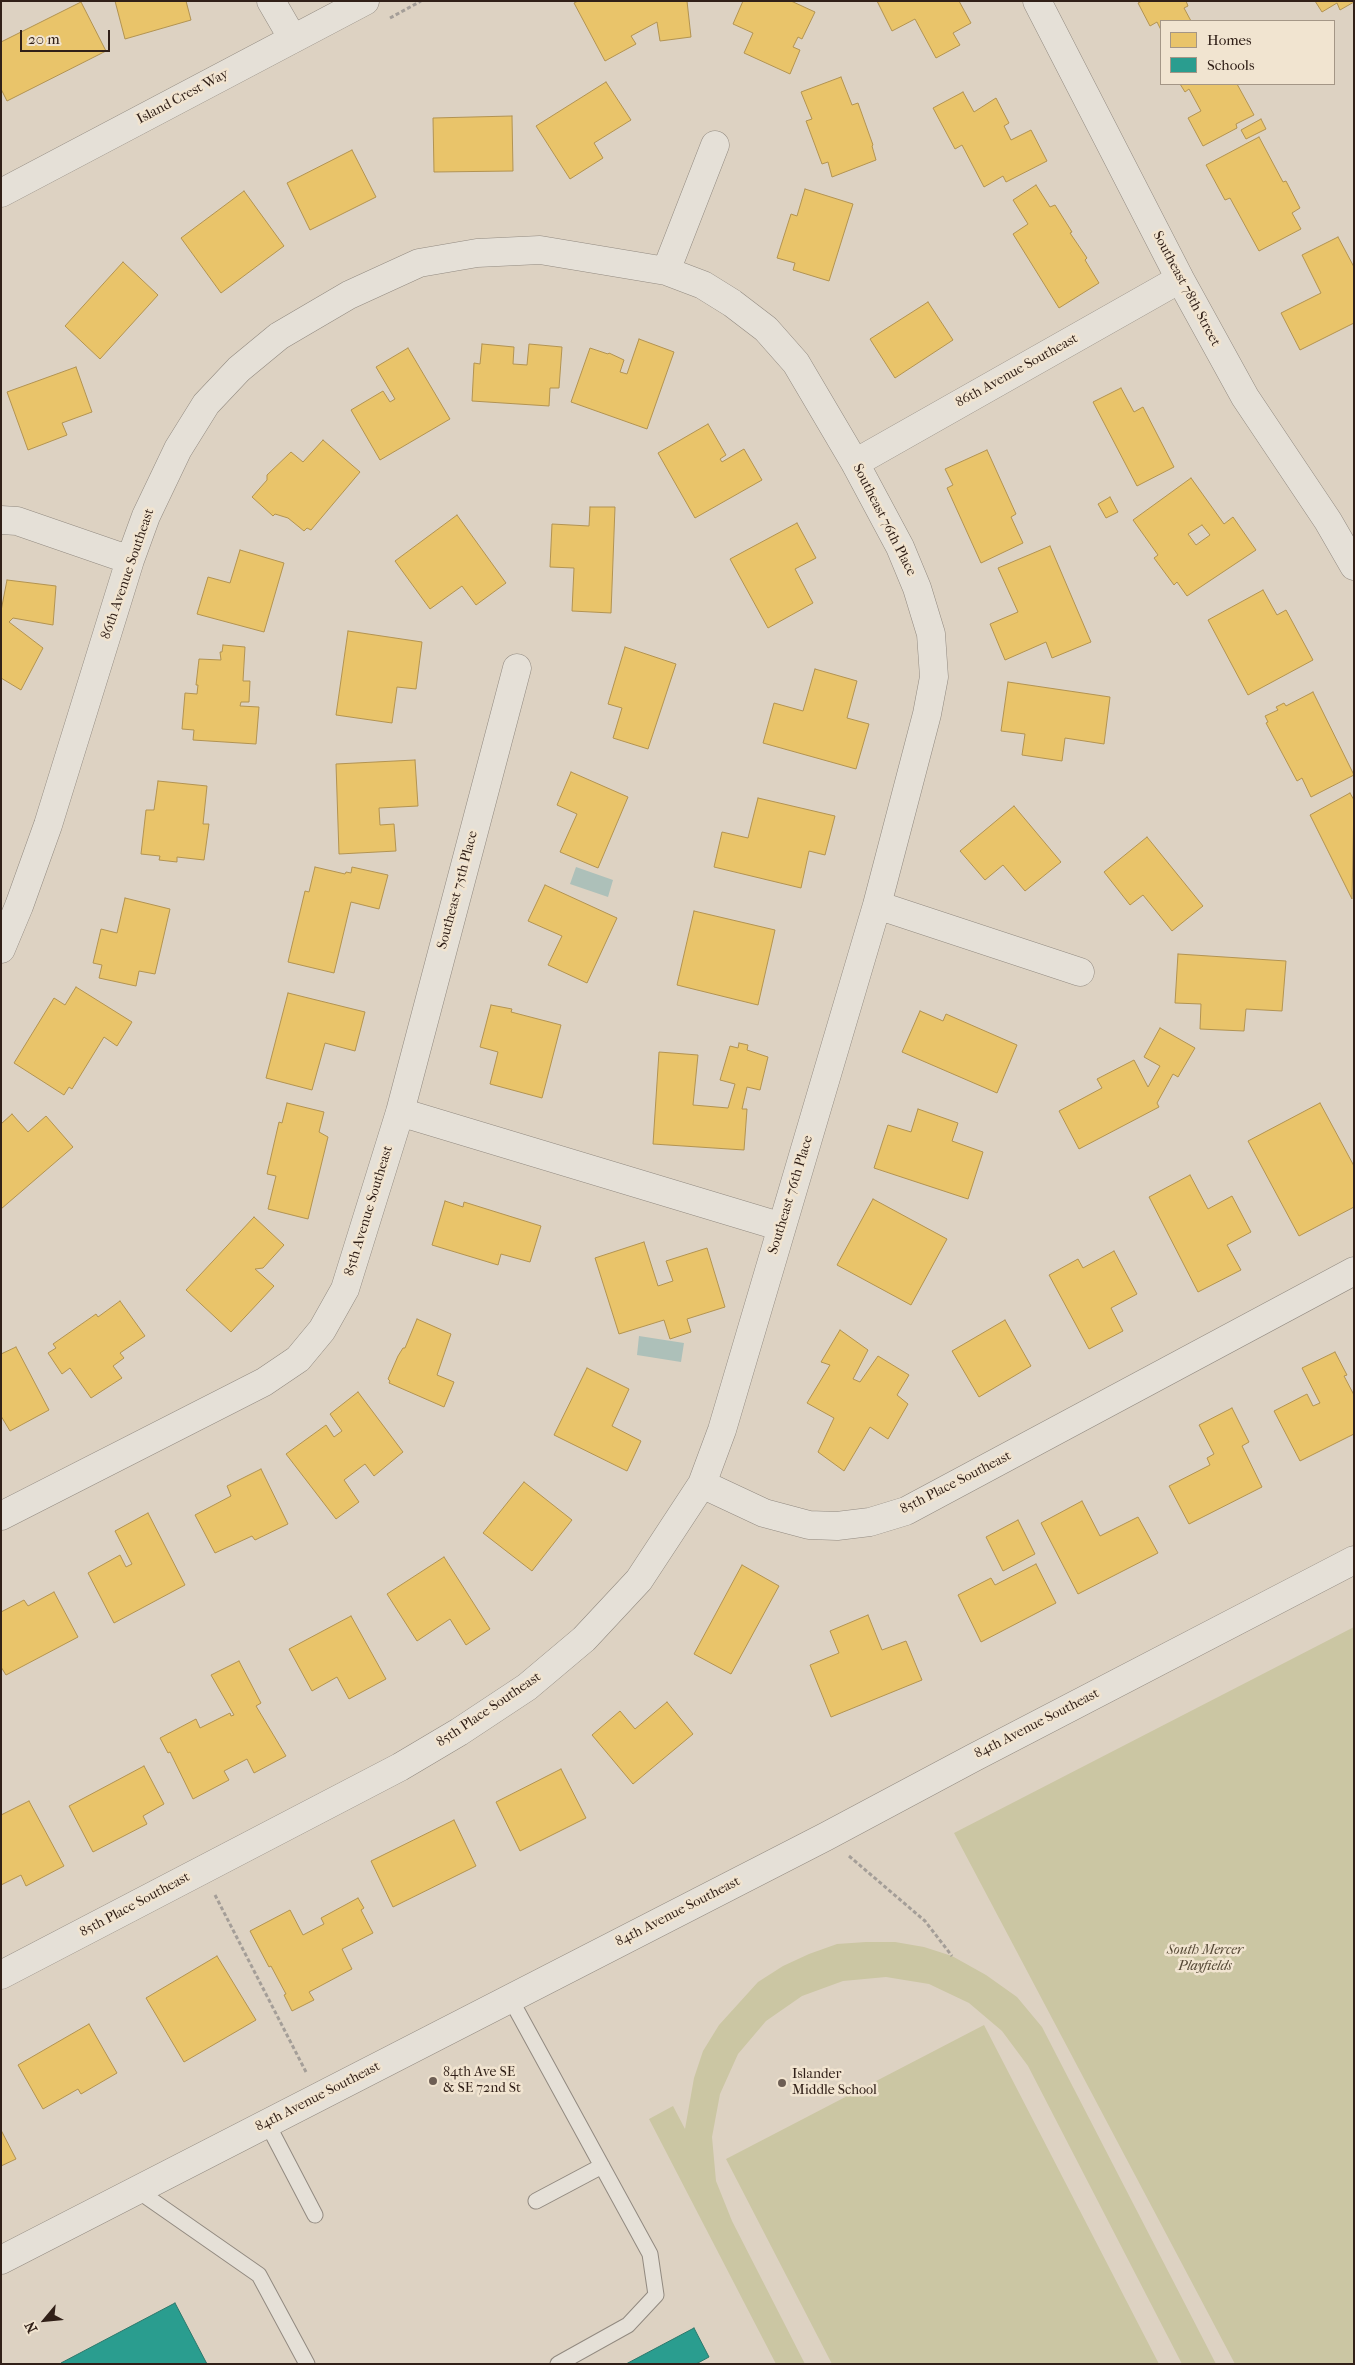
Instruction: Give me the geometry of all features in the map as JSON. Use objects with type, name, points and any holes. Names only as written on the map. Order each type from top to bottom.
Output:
[{"type":"street","points":[[271,1],[293,39]]},
{"type":"street","name":"Island Crest Way","points":[[1,193],[365,1]]},
{"type":"street","name":"Southeast 78th Street","points":[[1037,1],[1180,279],[1245,396],[1328,521],[1354,566]]},
{"type":"street","points":[[666,271],[715,145]]},
{"type":"street","name":"86th Avenue Southeast","points":[[1,949],[20,906],[48,825],[130,560],[146,516],[178,449],[206,404],[240,369],[279,336],[349,295],[419,264],[477,253],[540,250],[666,271]]},
{"type":"street","name":"Southeast 76th Place","points":[[666,271],[703,285],[732,303],[766,329],[796,363],[855,463],[900,547],[917,588],[931,634],[934,677],[927,714],[878,905],[722,1430],[702,1484]]},
{"type":"street","name":"86th Avenue Southeast","points":[[855,463],[1180,279]]},
{"type":"street","points":[[1,520],[17,521],[130,560]]},
{"type":"street","name":"Southeast 75th Place","points":[[400,1112],[517,668]]},
{"type":"street","points":[[878,905],[1080,972]]},
{"type":"street","points":[[400,1112],[782,1227]]},
{"type":"street","name":"85th Avenue Southeast","points":[[1,1516],[264,1382],[298,1359],[322,1330],[345,1289],[400,1112]]},
{"type":"street","name":"85th Place Southeast","points":[[1,1976],[400,1767],[460,1732],[527,1687],[584,1639],[639,1580],[702,1484],[764,1513],[809,1525],[837,1526],[870,1522],[906,1511],[1354,1271]]},
{"type":"street","name":"84th Avenue Southeast","points":[[1,2260],[826,1837],[973,1758],[1354,1560]]},
{"type":"lane","points":[[510,1998],[650,2254],[656,2295],[628,2325],[558,2364]]},
{"type":"lane","points":[[267,2123],[315,2215]]},
{"type":"lane","points":[[536,2201],[602,2166]]},
{"type":"lane","points":[[138,2190],[259,2275],[307,2364]]},
{"type":"path","points":[[826,1837],[865,1868],[925,1921],[952,1956]]},
{"type":"path","points":[[202,1870],[307,2074]]},
{"type":"green space","name":"South Mercer Playfields","points":[[1354,1627],[1354,2364],[1235,2364],[954,1833]]},
{"type":"green space","points":[[895,1942],[924,1947],[952,1956],[986,1975],[1017,1997],[1042,2027],[1216,2364],[1182,2364],[1028,2066],[1002,2031],[969,2003],[929,1984],[886,1977],[843,1981],[802,1996],[766,2021],[738,2054],[720,2094],[712,2137],[716,2181],[732,2221],[805,2364],[776,2364],[649,2119],[673,2106],[685,2129],[694,2078],[703,2051],[719,2025],[758,1982],[783,1966],[809,1954],[837,1944]]},
{"type":"green space","points":[[984,2025],[1159,2364],[832,2364],[726,2159]]},
{"type":"shaded area","points":[[576,867],[613,880],[608,897],[570,884]]},
{"type":"shaded area","points":[[639,1336],[684,1343],[681,1362],[637,1355]]},
{"type":"building: Homes","points":[[115,1],[186,1],[191,20],[125,39]]},
{"type":"building: Homes","points":[[578,1],[687,1],[691,37],[660,41],[657,22],[631,36],[636,44],[605,61],[574,3]]},
{"type":"building: Homes","points":[[743,1],[791,1],[815,12],[802,39],[798,37],[793,47],[800,50],[790,74],[744,53],[753,33],[733,24]]},
{"type":"building: Homes","points":[[877,1],[959,1],[971,23],[953,33],[960,45],[936,58],[915,19],[892,31]]},
{"type":"building: Homes","points":[[1142,1],[1186,1],[1188,6],[1184,8],[1190,20],[1160,20],[1160,28],[1157,22],[1150,26],[1138,3]]},
{"type":"building: Homes","points":[[1315,1],[1354,2],[1340,10],[1337,3],[1322,12]]},
{"type":"building: Homes","points":[[81,2],[106,51],[7,101],[1,89],[1,42]]},
{"type":"building: Homes","points":[[841,77],[852,105],[858,103],[873,145],[876,160],[832,177],[828,162],[822,164],[806,121],[812,119],[801,92]]},
{"type":"building: Homes","points":[[606,82],[631,120],[594,143],[603,158],[570,179],[536,126]]},
{"type":"building: Homes","points":[[1181,85],[1238,85],[1254,115],[1236,124],[1237,128],[1203,146],[1188,118],[1201,111],[1189,89],[1185,92]]},
{"type":"building: Homes","points":[[963,92],[974,112],[996,98],[1009,123],[1004,126],[1011,140],[1031,130],[1047,161],[1006,182],[1003,176],[984,187],[962,145],[955,149],[933,108]]},
{"type":"building: Homes","points":[[512,116],[513,171],[434,172],[433,118]]},
{"type":"building: Homes","points":[[1261,119],[1266,129],[1246,139],[1241,130]]},
{"type":"building: Homes","points":[[1259,137],[1283,182],[1286,181],[1300,208],[1292,213],[1301,229],[1259,251],[1230,198],[1225,200],[1206,165]]},
{"type":"building: Homes","points":[[352,150],[376,197],[310,230],[287,183]]},
{"type":"building: Homes","points":[[1036,185],[1050,207],[1055,205],[1072,232],[1070,233],[1087,258],[1085,260],[1099,283],[1059,308],[1013,234],[1028,224],[1013,200]]},
{"type":"building: Homes","points":[[805,189],[853,204],[829,281],[793,270],[795,263],[777,258],[791,214],[797,216]]},
{"type":"building: Homes","points":[[244,191],[284,246],[221,293],[181,238]]},
{"type":"building: Homes","points":[[1338,237],[1354,267],[1354,323],[1300,350],[1281,313],[1321,293],[1302,255]]},
{"type":"building: Homes","points":[[123,262],[158,295],[100,359],[65,326]]},
{"type":"building: Homes","points":[[928,302],[953,340],[895,378],[870,339]]},
{"type":"building: Homes","points":[[639,339],[674,352],[647,429],[571,402],[590,348],[609,353],[624,360],[620,372],[627,374]]},
{"type":"building: Homes","points":[[482,344],[514,347],[513,364],[527,365],[529,344],[562,347],[559,388],[550,388],[549,406],[472,401],[474,363],[480,364]]},
{"type":"building: Homes","points":[[408,348],[450,419],[380,460],[351,410],[383,391],[390,402],[395,399],[376,367]]},
{"type":"building: Homes","points":[[76,367],[92,412],[62,423],[67,435],[28,450],[7,392]]},
{"type":"building: Homes","points":[[1121,388],[1134,412],[1143,407],[1174,467],[1137,486],[1093,402]]},
{"type":"building: Homes","points":[[708,424],[726,455],[720,459],[722,462],[744,449],[762,480],[695,518],[658,453]]},
{"type":"building: Homes","points":[[323,440],[360,472],[311,530],[307,528],[304,531],[288,518],[275,514],[273,516],[252,497],[267,480],[267,475],[291,452],[303,462]]},
{"type":"building: Homes","points":[[987,450],[1016,514],[1011,517],[1023,543],[981,563],[947,488],[953,485],[945,469]]},
{"type":"building: Homes","points":[[1191,478],[1224,524],[1233,517],[1256,550],[1187,596],[1177,582],[1174,585],[1154,558],[1158,555],[1133,520]],"holes":[[[1202,525],[1210,535],[1196,545],[1188,534]]]},
{"type":"building: Homes","points":[[1110,497],[1118,512],[1106,518],[1098,504]]},
{"type":"building: Homes","points":[[590,507],[615,507],[611,613],[572,611],[574,568],[550,567],[552,524],[589,526]]},
{"type":"building: Homes","points":[[457,515],[506,583],[476,605],[462,586],[430,609],[395,561]]},
{"type":"building: Homes","points":[[797,523],[816,558],[795,569],[813,603],[768,628],[730,559]]},
{"type":"building: Homes","points":[[1050,546],[1091,642],[1052,658],[1046,642],[1005,660],[990,624],[1018,612],[998,568]]},
{"type":"building: Homes","points":[[240,550],[284,563],[264,632],[197,614],[208,577],[230,583]]},
{"type":"building: Homes","points":[[7,580],[56,586],[53,625],[13,618],[9,622],[43,648],[21,690],[1,678],[1,611]]},
{"type":"building: Homes","points":[[1263,590],[1277,615],[1286,610],[1313,660],[1248,695],[1208,620]]},
{"type":"building: Homes","points":[[348,631],[422,642],[416,689],[397,687],[392,723],[336,715]]},
{"type":"building: Homes","points":[[223,645],[245,647],[243,681],[250,681],[249,702],[241,702],[240,706],[259,707],[256,744],[193,740],[194,730],[182,729],[185,693],[197,694],[198,685],[196,685],[199,659],[221,660],[220,652],[222,652]]},
{"type":"building: Homes","points":[[625,647],[676,664],[648,749],[613,738],[622,708],[608,704]]},
{"type":"building: Homes","points":[[815,669],[857,681],[847,718],[869,724],[856,769],[763,743],[774,703],[803,711]]},
{"type":"building: Homes","points":[[1008,682],[1110,697],[1104,744],[1065,738],[1062,761],[1022,755],[1025,734],[1001,731]]},
{"type":"building: Homes","points":[[1313,692],[1354,775],[1311,797],[1302,778],[1297,781],[1266,723],[1268,722],[1265,716],[1278,710],[1276,707],[1284,703],[1286,706]]},
{"type":"building: Homes","points":[[415,760],[418,806],[379,808],[380,825],[394,824],[396,851],[339,854],[336,764]]},
{"type":"building: Homes","points":[[571,772],[628,797],[598,868],[560,852],[577,814],[557,805]]},
{"type":"building: Homes","points":[[158,781],[207,786],[203,824],[209,824],[204,860],[177,857],[177,862],[159,860],[160,856],[141,854],[146,810],[154,810]]},
{"type":"building: Homes","points":[[1350,793],[1354,800],[1352,899],[1310,815]]},
{"type":"building: Homes","points":[[758,798],[835,816],[825,855],[809,851],[801,888],[714,867],[722,832],[748,838]]},
{"type":"building: Homes","points":[[1014,806],[1061,862],[1025,891],[1003,865],[985,880],[960,851]]},
{"type":"building: Homes","points":[[1147,837],[1203,906],[1172,931],[1143,895],[1130,905],[1104,872]]},
{"type":"building: Homes","points":[[315,867],[345,874],[346,872],[351,873],[352,867],[388,875],[379,909],[351,902],[334,973],[288,962],[305,891],[309,892]]},
{"type":"building: Homes","points":[[545,885],[617,918],[587,983],[548,965],[562,936],[528,921]]},
{"type":"building: Homes","points":[[125,898],[170,909],[155,974],[139,971],[136,986],[99,978],[102,965],[93,963],[101,929],[117,933]]},
{"type":"building: Homes","points":[[694,911],[775,930],[758,1005],[677,985]]},
{"type":"building: Homes","points":[[1178,954],[1286,961],[1282,1011],[1246,1009],[1244,1031],[1200,1029],[1201,1004],[1175,1003]]},
{"type":"building: Homes","points":[[76,987],[132,1022],[117,1046],[104,1037],[72,1089],[69,1087],[64,1095],[14,1063],[54,998],[65,1005]]},
{"type":"building: Homes","points":[[288,993],[365,1012],[355,1051],[325,1043],[312,1090],[266,1078]]},
{"type":"building: Homes","points":[[491,1005],[512,1009],[511,1012],[561,1025],[542,1098],[490,1084],[498,1052],[480,1047]]},
{"type":"building: Homes","points":[[920,1011],[943,1021],[946,1014],[1017,1045],[997,1093],[902,1052]]},
{"type":"building: Homes","points":[[1160,1028],[1195,1048],[1178,1077],[1173,1074],[1157,1103],[1159,1107],[1079,1149],[1059,1111],[1102,1088],[1097,1079],[1134,1060],[1148,1087],[1160,1066],[1144,1057]]},
{"type":"building: Homes","points":[[739,1043],[748,1045],[747,1050],[768,1057],[760,1090],[747,1087],[742,1109],[747,1109],[744,1150],[653,1144],[659,1052],[698,1055],[693,1105],[728,1108],[735,1084],[720,1080],[730,1046],[738,1048]]},
{"type":"building: Homes","points":[[287,1103],[324,1112],[319,1132],[328,1137],[308,1219],[268,1209],[276,1176],[267,1174],[279,1122],[282,1123]]},
{"type":"building: Homes","points":[[1320,1103],[1354,1166],[1354,1207],[1299,1236],[1248,1141]]},
{"type":"building: Homes","points":[[918,1109],[958,1123],[952,1141],[983,1152],[968,1199],[874,1168],[888,1125],[911,1132]]},
{"type":"building: Homes","points":[[12,1114],[28,1132],[46,1116],[73,1147],[1,1209],[1,1124]]},
{"type":"building: Homes","points":[[1190,1175],[1208,1209],[1232,1196],[1251,1232],[1227,1245],[1241,1270],[1198,1292],[1149,1197]]},
{"type":"building: Homes","points":[[873,1199],[947,1239],[911,1305],[837,1265]]},
{"type":"building: Homes","points":[[445,1201],[463,1207],[464,1202],[541,1226],[530,1262],[501,1254],[498,1265],[432,1245]]},
{"type":"building: Homes","points":[[254,1217],[284,1245],[263,1268],[255,1269],[274,1286],[231,1332],[186,1290]]},
{"type":"building: Homes","points":[[644,1242],[658,1286],[673,1281],[666,1261],[707,1248],[725,1307],[687,1319],[691,1332],[670,1339],[664,1320],[619,1334],[595,1258]]},
{"type":"building: Homes","points":[[1114,1251],[1137,1294],[1111,1308],[1123,1331],[1089,1349],[1049,1275],[1078,1259],[1083,1268]]},
{"type":"building: Homes","points":[[120,1301],[145,1336],[120,1353],[124,1358],[113,1366],[122,1378],[91,1398],[70,1368],[62,1374],[48,1353],[56,1348],[53,1344],[96,1314],[98,1317]]},
{"type":"building: Homes","points":[[417,1319],[451,1334],[437,1375],[454,1382],[444,1407],[389,1383],[388,1379],[398,1356],[403,1348],[405,1348]]},
{"type":"building: Homes","points":[[1005,1320],[1031,1366],[979,1397],[952,1351]]},
{"type":"building: Homes","points":[[840,1330],[868,1350],[853,1379],[860,1382],[878,1356],[909,1375],[897,1395],[908,1404],[888,1439],[870,1427],[844,1471],[818,1452],[834,1418],[807,1403],[830,1365],[821,1362]]},
{"type":"building: Homes","points":[[16,1347],[49,1410],[10,1431],[1,1416],[1,1354]]},
{"type":"building: Homes","points":[[1335,1352],[1347,1375],[1344,1376],[1354,1395],[1354,1434],[1300,1461],[1274,1411],[1307,1394],[1313,1406],[1320,1403],[1302,1368]]},
{"type":"building: Homes","points":[[587,1368],[629,1389],[612,1426],[641,1441],[627,1471],[554,1435]]},
{"type":"building: Homes","points":[[358,1392],[403,1452],[374,1476],[365,1464],[344,1480],[359,1502],[336,1519],[286,1454],[326,1425],[334,1437],[342,1431],[330,1414]]},
{"type":"building: Homes","points":[[1232,1408],[1249,1442],[1242,1446],[1262,1487],[1189,1524],[1169,1486],[1210,1465],[1207,1458],[1214,1454],[1199,1425]]},
{"type":"building: Homes","points":[[261,1469],[288,1524],[255,1540],[252,1536],[215,1553],[195,1515],[231,1496],[227,1486]]},
{"type":"building: Homes","points":[[524,1482],[572,1520],[532,1571],[483,1533]]},
{"type":"building: Homes","points":[[1082,1501],[1100,1536],[1138,1517],[1158,1553],[1078,1594],[1041,1523]]},
{"type":"building: Homes","points":[[148,1513],[185,1585],[114,1623],[88,1573],[120,1555],[126,1567],[132,1564],[115,1531]]},
{"type":"building: Homes","points":[[1018,1520],[1035,1554],[1003,1571],[986,1537]]},
{"type":"building: Homes","points":[[444,1557],[490,1629],[466,1645],[450,1619],[417,1641],[387,1594]]},
{"type":"building: Homes","points":[[1036,1564],[1056,1603],[981,1642],[958,1595],[991,1578],[995,1585]]},
{"type":"building: Homes","points":[[742,1565],[779,1586],[731,1674],[694,1654]]},
{"type":"building: Homes","points":[[54,1592],[78,1637],[6,1675],[1,1667],[1,1612],[24,1600],[28,1606]]},
{"type":"building: Homes","points":[[868,1615],[882,1650],[906,1641],[922,1680],[831,1717],[810,1665],[839,1653],[830,1631]]},
{"type":"building: Homes","points":[[351,1616],[386,1679],[349,1699],[337,1677],[312,1691],[289,1649]]},
{"type":"building: Homes","points":[[239,1661],[261,1703],[256,1706],[286,1756],[254,1773],[247,1759],[224,1771],[229,1780],[193,1799],[170,1752],[168,1753],[160,1738],[196,1719],[200,1728],[230,1713],[231,1716],[234,1715],[211,1675]]},
{"type":"building: Homes","points":[[667,1702],[693,1734],[633,1784],[592,1735],[620,1711],[635,1729]]},
{"type":"building: Homes","points":[[144,1766],[164,1804],[143,1816],[147,1824],[93,1852],[69,1806]]},
{"type":"building: Homes","points":[[561,1769],[586,1818],[520,1851],[496,1802]]},
{"type":"building: Homes","points":[[29,1801],[64,1866],[26,1886],[21,1875],[1,1885],[1,1815]]},
{"type":"building: Homes","points":[[454,1820],[476,1866],[393,1907],[371,1861]]},
{"type":"building: Homes","points":[[358,1898],[364,1908],[361,1910],[373,1933],[342,1949],[352,1969],[309,1992],[314,2000],[292,2011],[284,1995],[286,1994],[250,1931],[290,1910],[303,1935],[324,1924],[321,1918]]},
{"type":"building: Homes","points":[[217,1956],[256,2020],[184,2062],[146,1998]]},
{"type":"building: Homes","points":[[89,2024],[117,2073],[81,2094],[78,2089],[43,2109],[18,2065]]},
{"type":"building: Homes","points":[[1,2130],[16,2159],[1,2166]]},
{"type":"building: Schools","points":[[175,2303],[207,2364],[61,2364],[61,2363]]},
{"type":"building: Schools","points":[[694,2328],[709,2357],[696,2364],[626,2364]]},
{"type":"place","name":"84th Ave SE & SE 72nd St","points":[[433,2081]]},
{"type":"place","name":"Islander Middle School","points":[[782,2083]]}]
